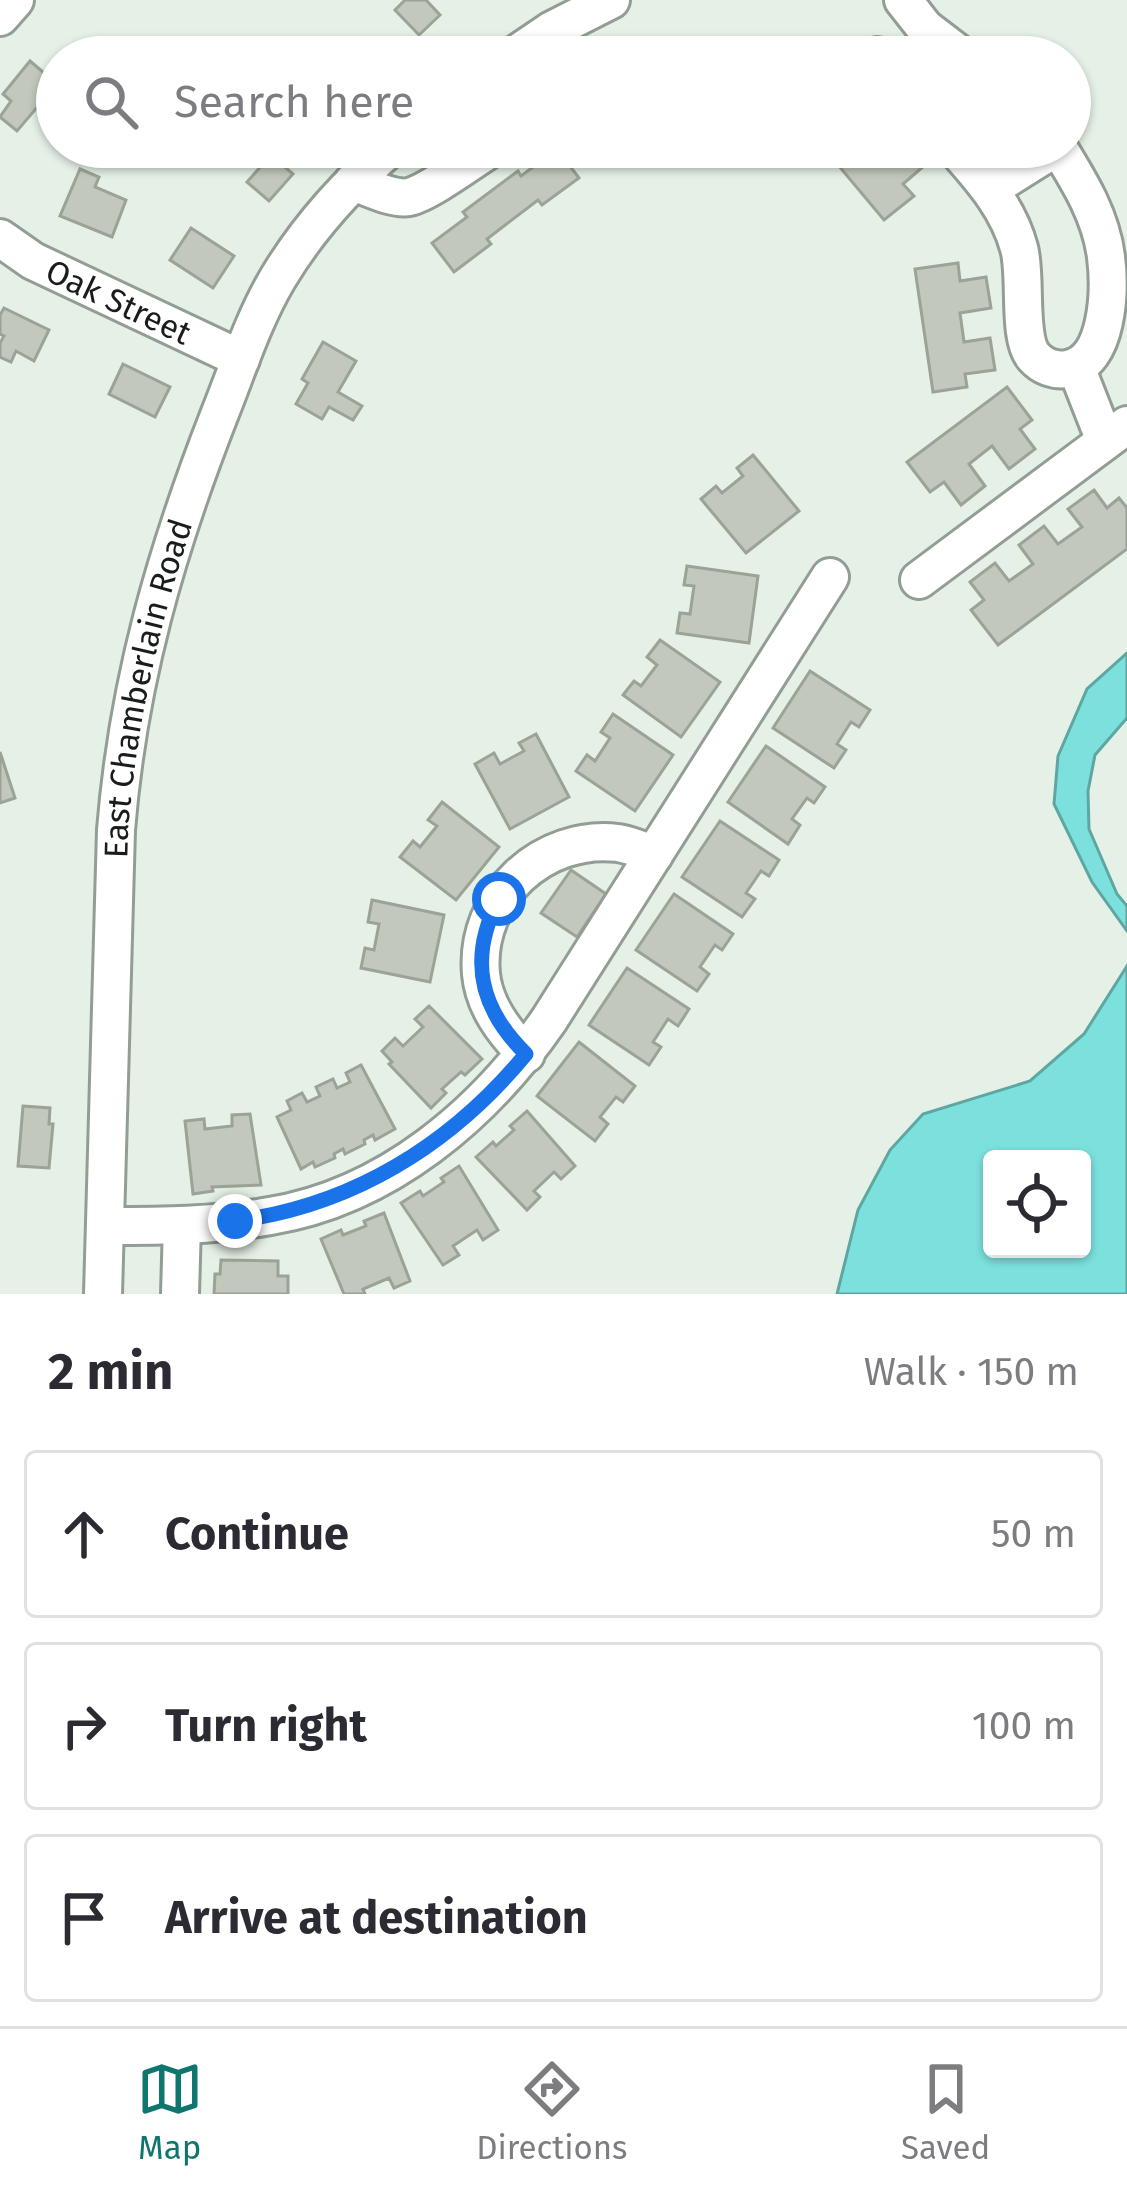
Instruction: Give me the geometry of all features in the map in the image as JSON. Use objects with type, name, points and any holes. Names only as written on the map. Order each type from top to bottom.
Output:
[{"type":"street","points":[[0,17],[15,0]]},
{"type":"street","points":[[549,15],[611,0]]},
{"type":"street","points":[[903,0],[935,36]]},
{"type":"street","name":"East Chamberlain Road","points":[[103,1294],[116,830],[121,774],[148,631],[186,502],[275,281],[306,235],[369,168]]},
{"type":"street","points":[[353,182],[408,197],[461,168]]},
{"type":"street","points":[[972,168],[1006,214],[1021,255],[1028,348],[1046,366],[1058,370],[1076,367],[1091,356],[1099,339],[1106,296],[1106,256],[1095,213],[1069,168]]},
{"type":"street","points":[[990,189],[1024,168]]},
{"type":"street","name":"Oak Street","points":[[0,238],[51,271],[242,359]]},
{"type":"street","points":[[919,580],[1116,433],[1076,367]]},
{"type":"street","points":[[104,1226],[274,1216],[330,1199],[381,1177],[432,1144],[483,1102],[526,1054],[830,577]]},
{"type":"street","points":[[526,1054],[498,1022],[481,975],[486,923],[499,899],[515,878],[562,848],[615,842],[654,855]]},
{"type":"street","points":[[180,1294],[182,1225]]},
{"type":"water","points":[[1127,653],[1127,718],[1095,755],[1088,791],[1089,829],[1117,894],[1127,906],[1127,931],[1092,882],[1054,804],[1058,756],[1087,689]]},
{"type":"water","points":[[1127,966],[1127,1294],[837,1294],[858,1210],[890,1150],[923,1114],[1030,1081],[1084,1034]]},
{"type":"building","points":[[405,0],[426,0],[440,15],[419,35],[395,10]]},
{"type":"building","points":[[30,61],[36,66],[36,109],[17,131],[0,117],[11,101],[3,94]]},
{"type":"building","points":[[259,168],[286,168],[293,174],[269,201],[247,182]]},
{"type":"building","points":[[532,168],[571,168],[579,178],[542,205],[538,200],[454,272],[432,243],[467,217],[463,212],[518,171],[521,176]]},
{"type":"building","points":[[841,168],[922,168],[903,184],[914,196],[884,220]]},
{"type":"building","points":[[80,169],[99,177],[95,187],[126,200],[112,237],[60,216]]},
{"type":"building","points":[[191,228],[234,256],[213,288],[170,260]]},
{"type":"building","points":[[958,263],[960,281],[986,277],[991,308],[960,313],[964,342],[990,338],[995,370],[965,374],[967,387],[933,392],[915,269]]},
{"type":"building","points":[[4,308],[49,330],[34,361],[16,351],[11,362],[0,357]]},
{"type":"building","points":[[323,342],[356,361],[338,392],[362,406],[353,420],[329,407],[322,419],[296,404],[308,383],[302,379]]},
{"type":"building","points":[[123,364],[170,387],[155,417],[109,394]]},
{"type":"building","points":[[1007,387],[1032,420],[1020,429],[1035,449],[1009,469],[992,446],[969,464],[985,486],[961,505],[944,482],[930,492],[907,462]]},
{"type":"building","points":[[753,455],[799,511],[746,553],[701,499],[716,486],[722,493],[743,476],[737,468]]},
{"type":"building","points":[[1094,490],[1107,508],[1119,498],[1127,508],[1127,549],[998,645],[971,610],[984,600],[970,582],[995,563],[1009,581],[1033,564],[1019,545],[1044,526],[1058,544],[1082,527],[1068,509]]},
{"type":"building","points":[[687,566],[758,576],[749,643],[677,633],[680,613],[690,614],[694,586],[684,585]]},
{"type":"building","points":[[660,640],[720,682],[681,737],[623,695],[634,681],[641,686],[657,665],[647,657]]},
{"type":"building","points":[[810,671],[870,710],[859,727],[851,722],[837,744],[846,750],[834,768],[773,728]]},
{"type":"building","points":[[613,714],[673,755],[635,811],[576,771],[587,755],[595,761],[610,738],[601,732]]},
{"type":"building","points":[[536,734],[569,797],[510,829],[475,764],[494,753],[500,764],[524,751],[519,743]]},
{"type":"building","points":[[766,746],[825,787],[814,803],[807,798],[792,819],[800,825],[788,844],[728,802]]},
{"type":"building","points":[[0,752],[15,798],[0,803]]},
{"type":"building","points":[[442,802],[499,847],[456,900],[400,857],[413,841],[420,847],[437,826],[428,820]]},
{"type":"building","points":[[720,821],[779,860],[769,876],[761,871],[746,893],[755,899],[742,917],[682,877]]},
{"type":"building","points":[[571,870],[606,894],[577,937],[541,913]]},
{"type":"building","points":[[674,894],[733,934],[722,950],[715,945],[700,967],[709,974],[697,991],[636,950]]},
{"type":"building","points":[[372,900],[444,915],[430,982],[361,968],[365,948],[374,950],[379,924],[368,922]]},
{"type":"building","points":[[627,968],[689,1009],[678,1026],[668,1019],[653,1042],[661,1047],[649,1065],[589,1025]]},
{"type":"building","points":[[429,1006],[482,1059],[442,1089],[446,1093],[431,1108],[382,1051],[395,1038],[403,1046],[423,1027],[415,1019]]},
{"type":"building","points":[[579,1042],[635,1086],[623,1102],[616,1097],[600,1117],[608,1124],[595,1141],[537,1096]]},
{"type":"building","points":[[361,1065],[395,1129],[375,1140],[373,1135],[345,1154],[343,1149],[315,1167],[313,1162],[301,1169],[277,1117],[291,1110],[287,1101],[302,1093],[307,1102],[320,1096],[316,1087],[333,1079],[337,1088],[350,1082],[346,1073]]},
{"type":"building","points":[[23,1106],[50,1108],[49,1168],[18,1166]]},
{"type":"building","points":[[527,1111],[575,1166],[561,1179],[554,1172],[534,1191],[540,1197],[527,1210],[476,1157],[514,1130],[510,1126]]},
{"type":"building","points":[[250,1114],[261,1185],[212,1187],[213,1191],[193,1194],[185,1121],[204,1119],[205,1129],[232,1126],[232,1115]]},
{"type":"building","points":[[459,1166],[498,1230],[483,1240],[477,1230],[453,1246],[459,1255],[443,1265],[401,1203],[420,1191],[423,1196]]},
{"type":"building","points":[[384,1213],[410,1281],[394,1288],[389,1278],[363,1289],[365,1294],[344,1294],[321,1239],[366,1226],[364,1221]]},
{"type":"building","points":[[221,1260],[278,1261],[278,1276],[288,1276],[288,1294],[214,1294]]},
{"type":"route","points":[[235,1221],[274,1216],[381,1177],[432,1144],[483,1102],[526,1054],[498,1022],[481,975],[486,923],[499,899]]}]
